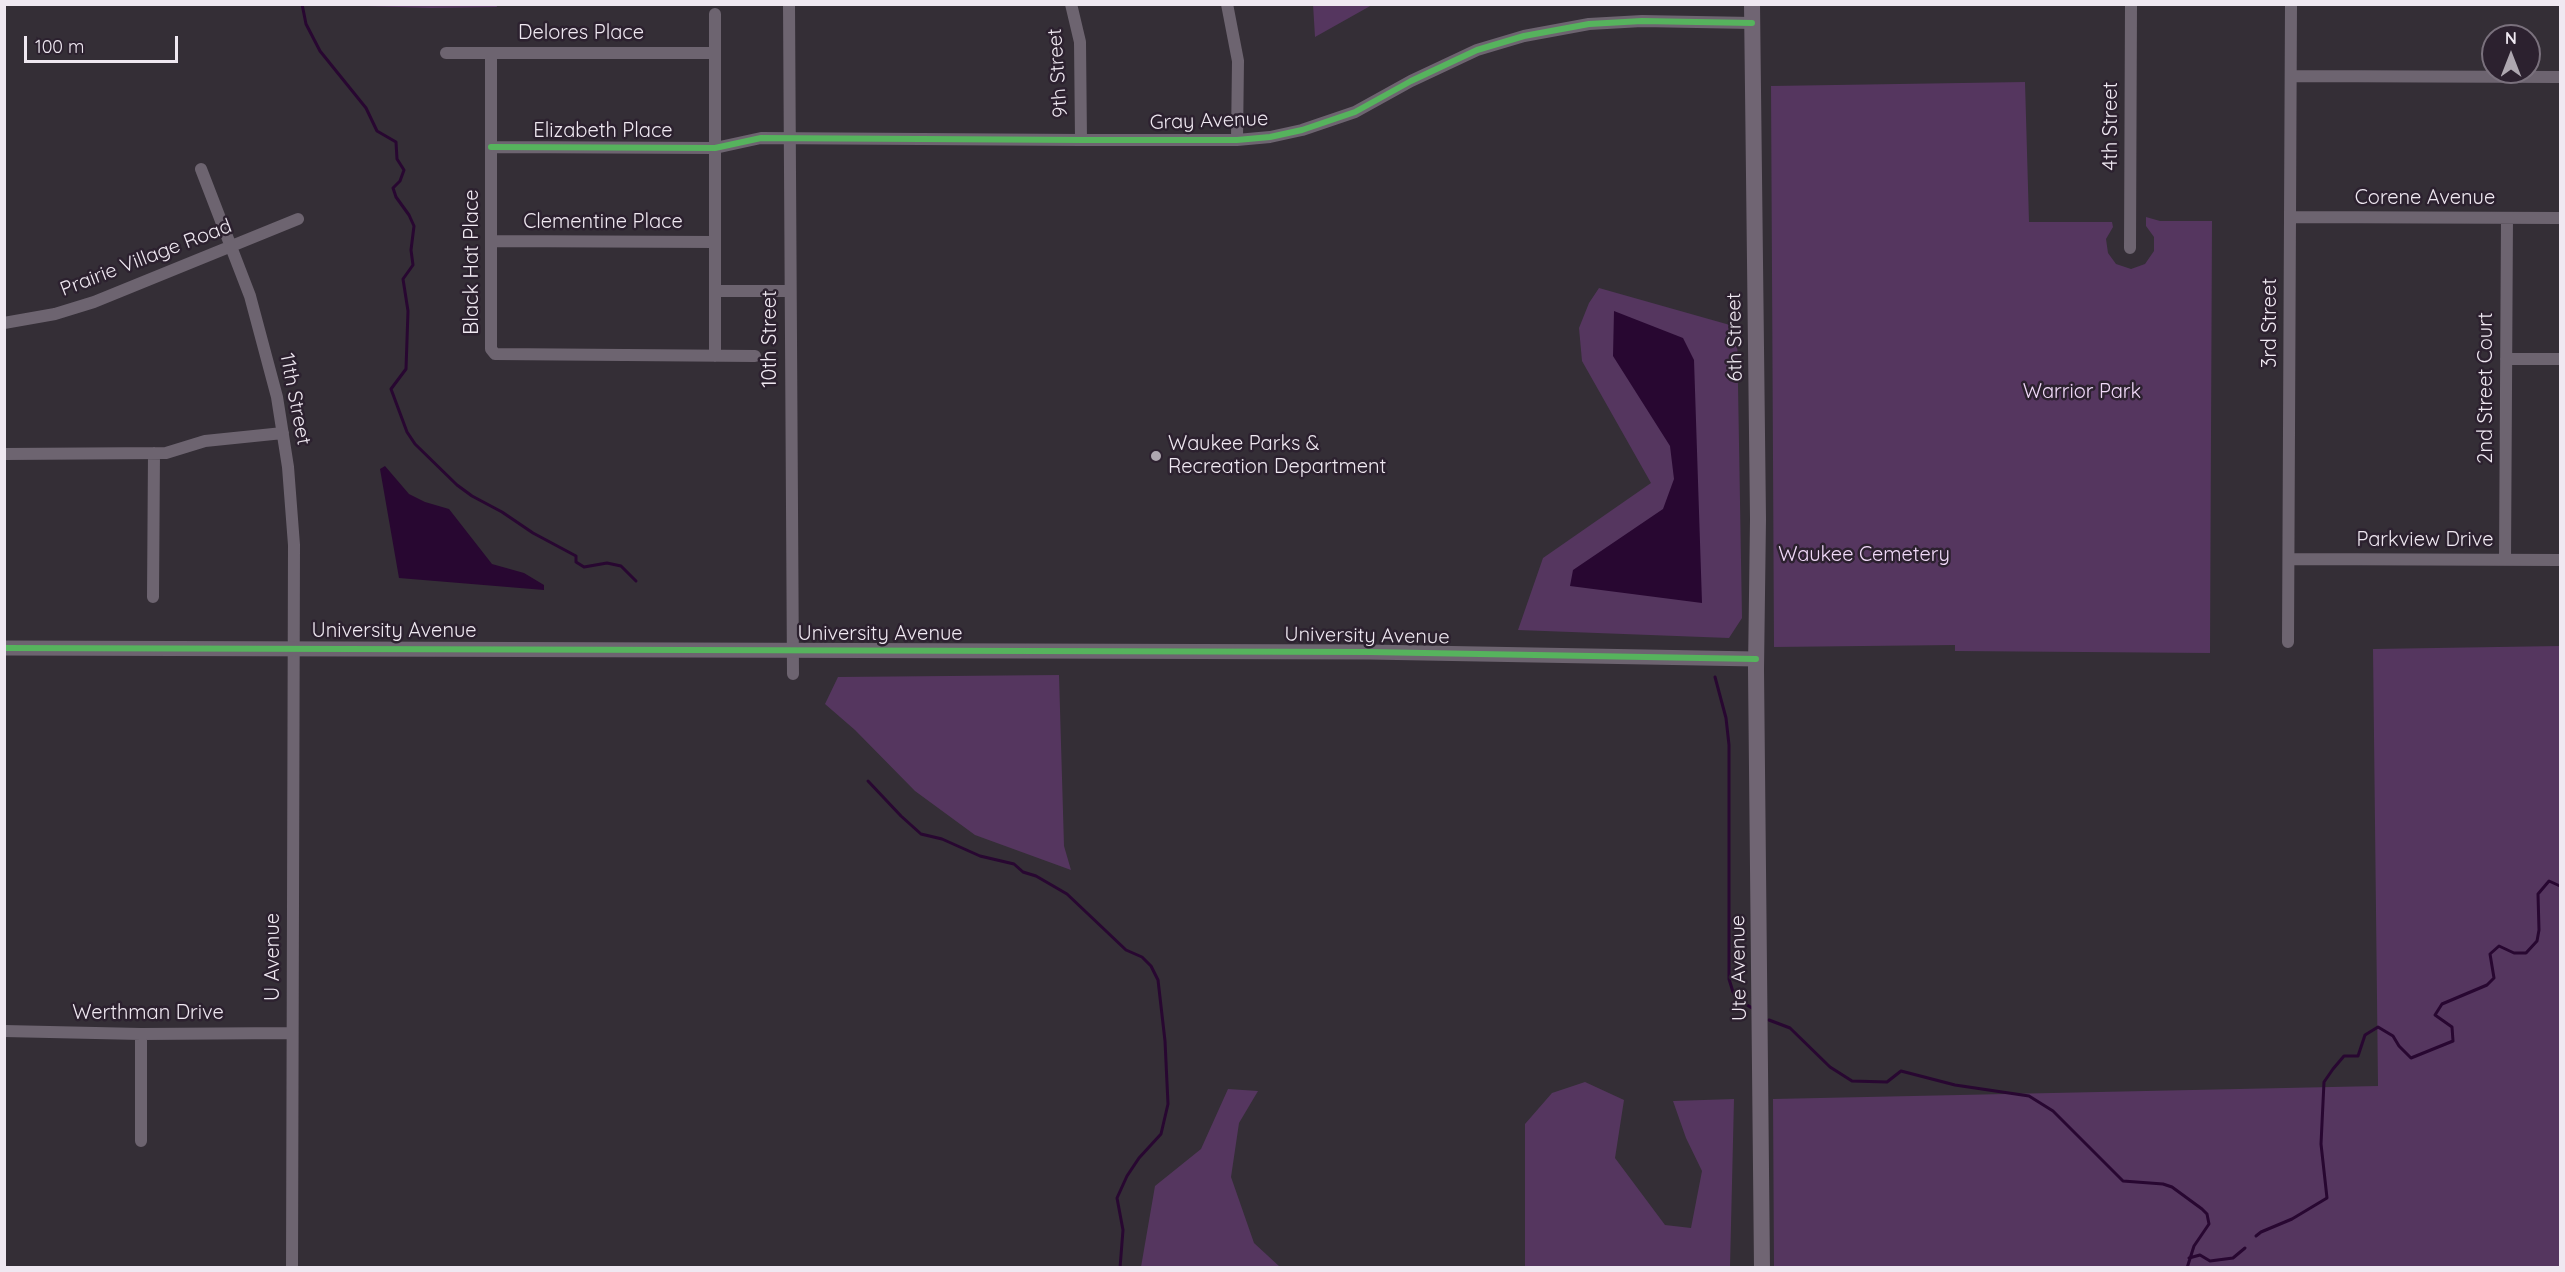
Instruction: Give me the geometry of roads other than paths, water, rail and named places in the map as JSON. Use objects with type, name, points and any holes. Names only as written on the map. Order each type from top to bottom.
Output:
[{"type":"main road","name":"6th Street","points":[[1752,4],[1758,519],[1756,664]]},
{"type":"main road","name":"Ute Avenue","points":[[1756,664],[1762,1268]]},
{"type":"street","name":"10th Street","points":[[789,4],[793,674]]},
{"type":"street","name":"9th Street","points":[[1071,4],[1080,42],[1081,140]]},
{"type":"street","points":[[1227,4],[1238,61],[1237,140]]},
{"type":"street","name":"4th Street","points":[[2130,248],[2131,4]]},
{"type":"street","name":"3rd Street","points":[[2288,642],[2291,4]]},
{"type":"street","points":[[715,14],[716,356]]},
{"type":"street","name":"Gray Avenue","points":[[789,139],[1237,140],[1270,137],[1302,130],[1355,112],[1411,81],[1477,50],[1524,36],[1589,24],[1654,21],[1752,23]]},
{"type":"street","name":"Delores Place","points":[[446,52],[715,52]]},
{"type":"street","name":"Black Hat Place","points":[[491,52],[491,349],[495,354],[755,356]]},
{"type":"street","points":[[2291,76],[2560,76]]},
{"type":"street","name":"Elizabeth Place","points":[[491,147],[715,148],[760,138],[789,139]]},
{"type":"street","name":"11th Street","points":[[201,169],[250,296],[266,351],[283,433],[294,545],[293,647]]},
{"type":"street","name":"Corene Avenue","points":[[2290,217],[2560,218]]},
{"type":"street","name":"2nd Street Court","points":[[2505,560],[2507,218]]},
{"type":"street","name":"Prairie Village Road","points":[[4,323],[55,314],[94,302],[298,219]]},
{"type":"street","name":"Clementine Place","points":[[491,241],[715,242]]},
{"type":"street","points":[[716,291],[789,291]]},
{"type":"street","points":[[2506,358],[2560,359]]},
{"type":"street","points":[[4,454],[166,453],[205,441],[283,433]]},
{"type":"street","points":[[153,597],[154,453]]},
{"type":"street","name":"Parkview Drive","points":[[2289,559],[2560,560]]},
{"type":"street","name":"U Avenue","points":[[292,1268],[293,647]]},
{"type":"street","name":"University Avenue","points":[[4,648],[1357,651],[1756,664]]},
{"type":"street","name":"Werthman Drive","points":[[4,1031],[141,1034],[292,1033]]},
{"type":"street","points":[[141,1034],[141,1141]]},
{"type":"waterway","points":[[302,4],[306,24],[320,51],[366,108],[377,131],[396,142],[397,159],[404,170],[400,181],[393,188],[414,226],[411,250],[413,265],[403,279],[408,311],[406,369],[391,389],[407,432],[415,444],[457,485],[472,496],[576,556],[576,562],[584,567],[607,563],[621,566],[636,581]]},
{"type":"waterway","points":[[1715,677],[1726,718],[1729,745],[1729,979],[1733,992],[1739,1000],[1752,1008]]},
{"type":"waterway","points":[[868,781],[921,834],[942,839],[980,856],[1014,864],[1023,872],[1036,876],[1067,894],[1126,950],[1142,957],[1151,966],[1158,980],[1165,1041],[1168,1104],[1161,1134],[1139,1158],[1127,1176],[1117,1198],[1123,1230],[1120,1268]]},
{"type":"waterway","points":[[2256,1236],[2292,1219],[2327,1198],[2321,1144],[2324,1082],[2344,1056],[2358,1056],[2365,1035],[2378,1027],[2393,1036],[2411,1058],[2453,1041],[2452,1027],[2435,1015],[2442,1004],[2487,985],[2494,978],[2490,954],[2499,946],[2514,953],[2526,953],[2537,941],[2538,894],[2549,881],[2560,886]]},
{"type":"waterway","points":[[1769,1020],[1790,1028],[1830,1067],[1852,1081],[1887,1082],[1901,1071],[1955,1085],[2029,1096],[2053,1111],[2123,1181],[2163,1184],[2172,1187],[2207,1214],[2209,1224],[2194,1246],[2187,1268]]},
{"type":"waterway","points":[[2189,1258],[2200,1255],[2210,1261],[2233,1258],[2245,1248]]},
{"type":"place","name":"Waukee Parks & Recreation Department","points":[[1156,456]]},
{"type":"park label","name":"Warrior Park","points":[[2082,392]]},
{"type":"park label","name":"Waukee Cemetery","points":[[1864,555]]}]
